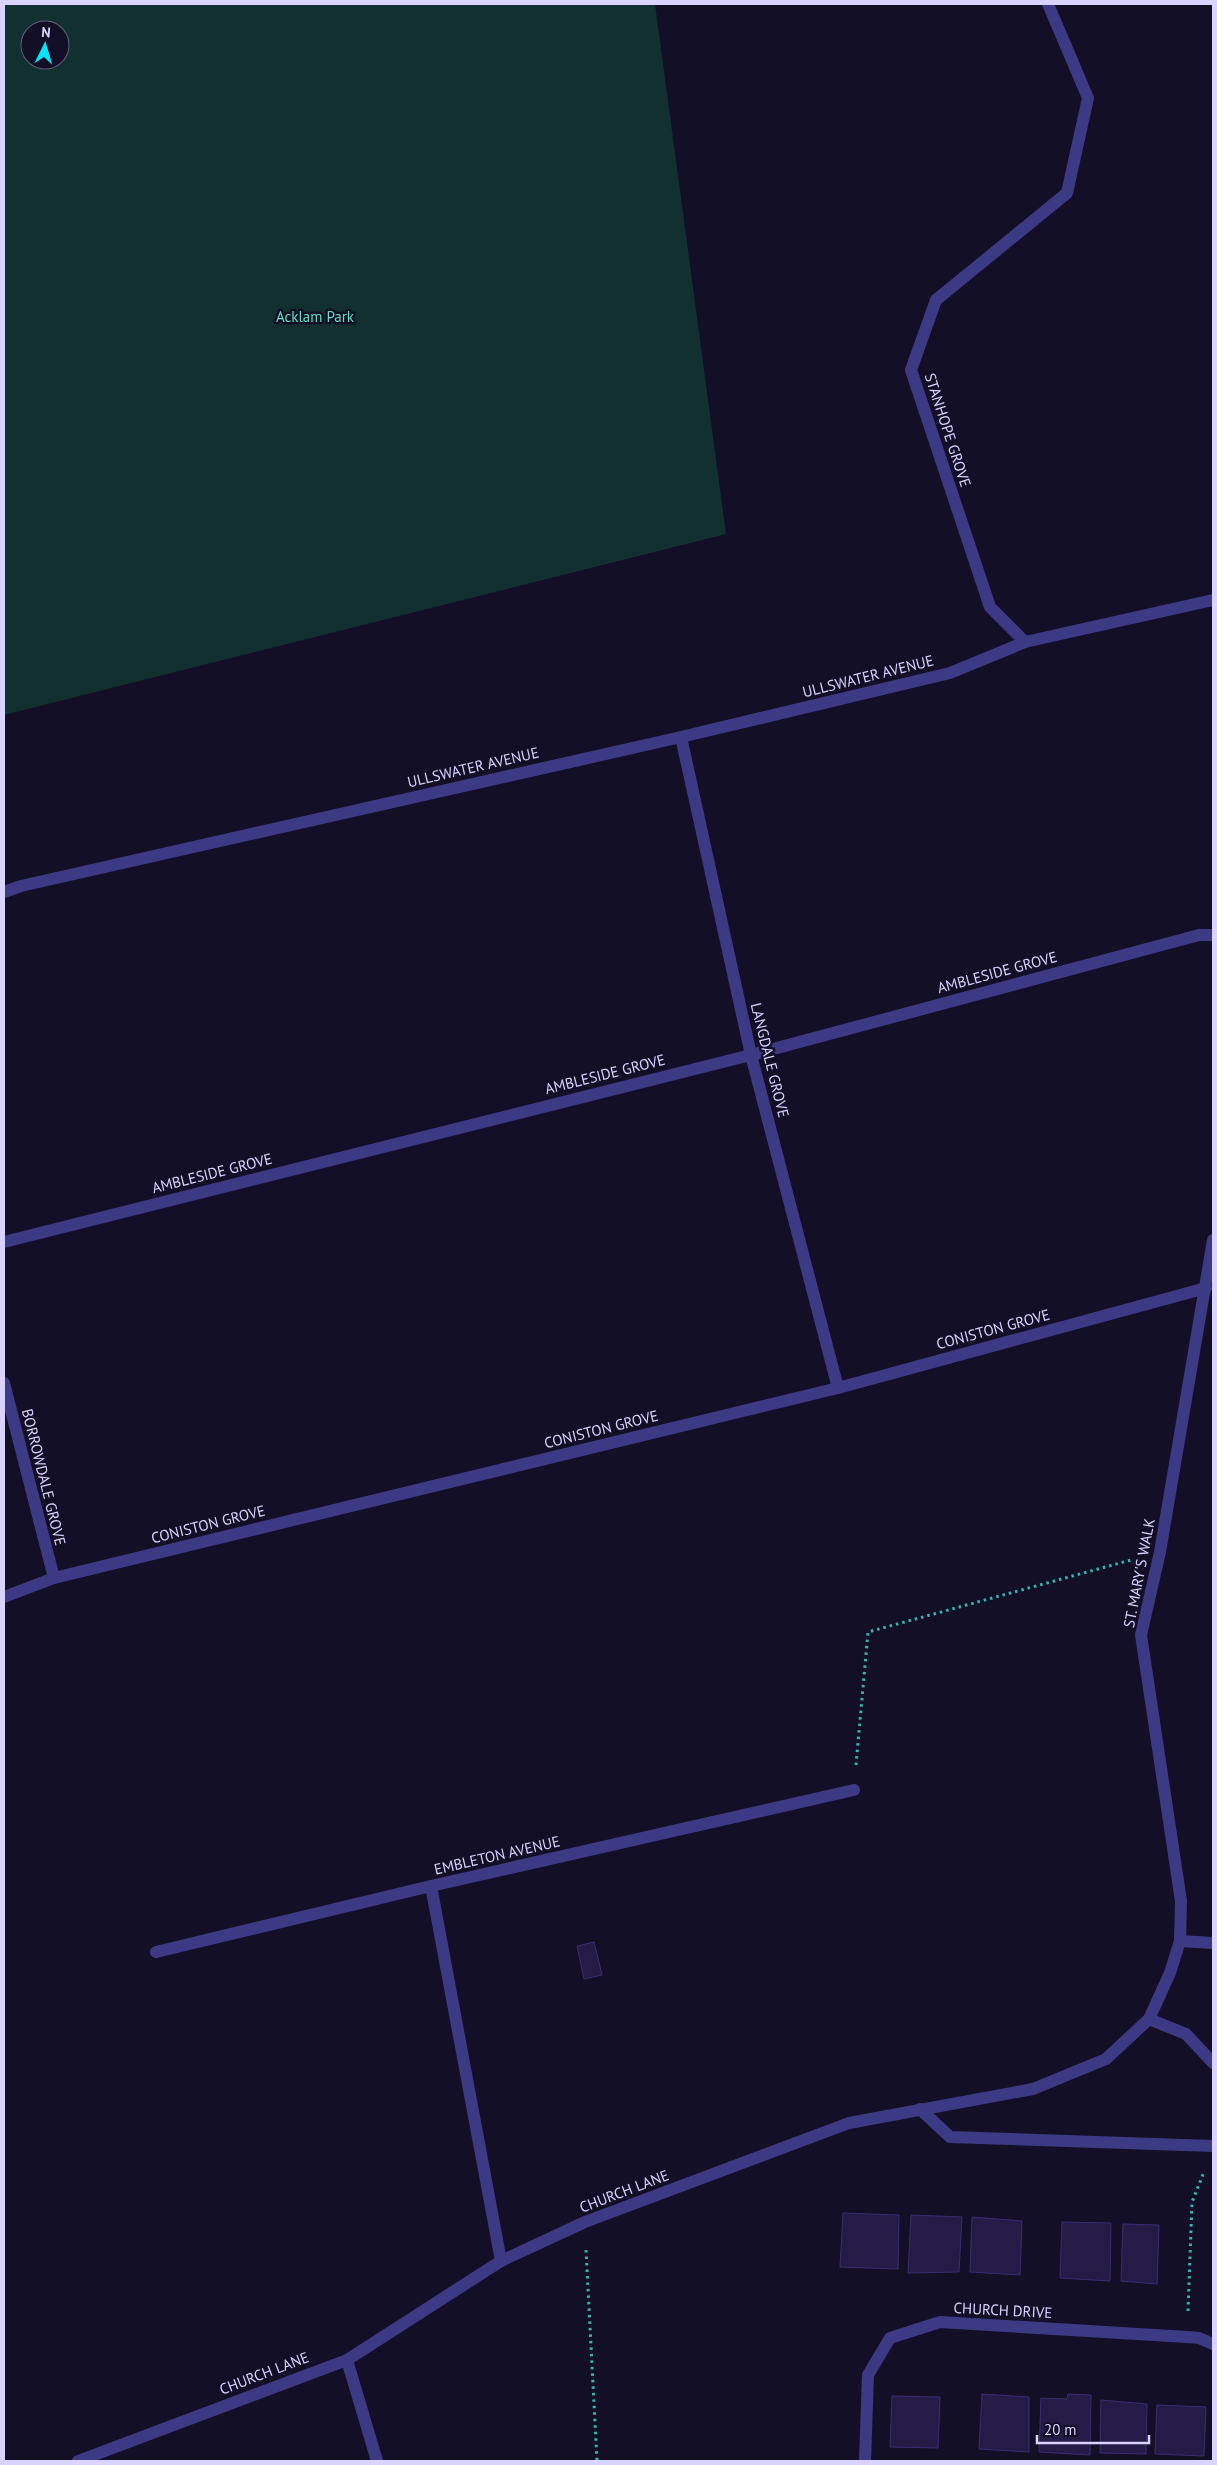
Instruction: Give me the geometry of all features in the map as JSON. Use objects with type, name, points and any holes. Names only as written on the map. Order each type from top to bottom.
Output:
[{"type":"street","name":"STANHOPE GROVE","points":[[1025,642],[990,607],[911,370],[936,300],[1067,193],[1088,98],[1048,4]]},
{"type":"street","points":[[1025,642],[1213,600]]},
{"type":"street","name":"ULLSWATER AVENUE","points":[[4,892],[21,886],[680,738],[950,673],[1025,642]]},
{"type":"street","name":"LANGDALE GROVE","points":[[680,738],[751,1055],[838,1388]]},
{"type":"street","name":"AMBLESIDE GROVE","points":[[4,1242],[751,1055],[1199,934],[1213,935]]},
{"type":"street","name":"ST. MARY'S WALK","points":[[1170,1973],[1180,1941],[1181,1901],[1141,1635],[1160,1552],[1213,1240]]},
{"type":"street","name":"CONISTON GROVE","points":[[4,1597],[54,1578],[838,1388],[1206,1288]]},
{"type":"street","name":"BORROWDALE GROVE","points":[[4,1383],[54,1578]]},
{"type":"street","name":"EMBLETON AVENUE","points":[[501,2261],[431,1886],[854,1790]]},
{"type":"street","points":[[156,1952],[431,1886]]},
{"type":"street","points":[[1180,1941],[1213,1942]]},
{"type":"street","name":"CHURCH LANE","points":[[78,2461],[347,2360],[501,2261],[585,2222],[849,2123],[1033,2089],[1106,2059],[1149,2019],[1170,1973]]},
{"type":"street","points":[[1149,2019],[1186,2034],[1213,2063]]},
{"type":"street","points":[[920,2109],[950,2137],[1213,2146]]},
{"type":"street","name":"CHURCH DRIVE","points":[[865,2461],[868,2375],[890,2338],[940,2322],[1187,2337],[1199,2338],[1213,2344]]},
{"type":"street","points":[[347,2360],[377,2461]]},
{"type":"path","points":[[854,1790],[868,1632],[1160,1552]]},
{"type":"path","points":[[1187,2337],[1192,2202],[1206,2168]]},
{"type":"path","points":[[585,2222],[597,2461]]},
{"type":"green space","name":"Acklam Park","points":[[4,4],[655,4],[726,534],[4,715]]},
{"type":"building","points":[[594,1942],[602,1975],[584,1979],[577,1946]]},
{"type":"building","points":[[843,2213],[899,2215],[898,2269],[840,2267]]},
{"type":"building","points":[[911,2215],[962,2217],[959,2272],[908,2273]]},
{"type":"building","points":[[972,2217],[1022,2221],[1020,2275],[970,2272]]},
{"type":"building","points":[[1062,2222],[1111,2223],[1110,2281],[1060,2278]]},
{"type":"building","points":[[1123,2224],[1159,2225],[1157,2284],[1121,2281]]},
{"type":"building","points":[[982,2394],[1029,2397],[1029,2452],[979,2449]]},
{"type":"building","points":[[1068,2394],[1091,2395],[1090,2455],[1039,2452],[1041,2398],[1067,2399]]},
{"type":"building","points":[[892,2396],[940,2397],[938,2448],[890,2447]]},
{"type":"building","points":[[1101,2400],[1147,2404],[1146,2454],[1100,2453]]},
{"type":"building","points":[[1157,2405],[1206,2407],[1204,2456],[1155,2454]]}]
